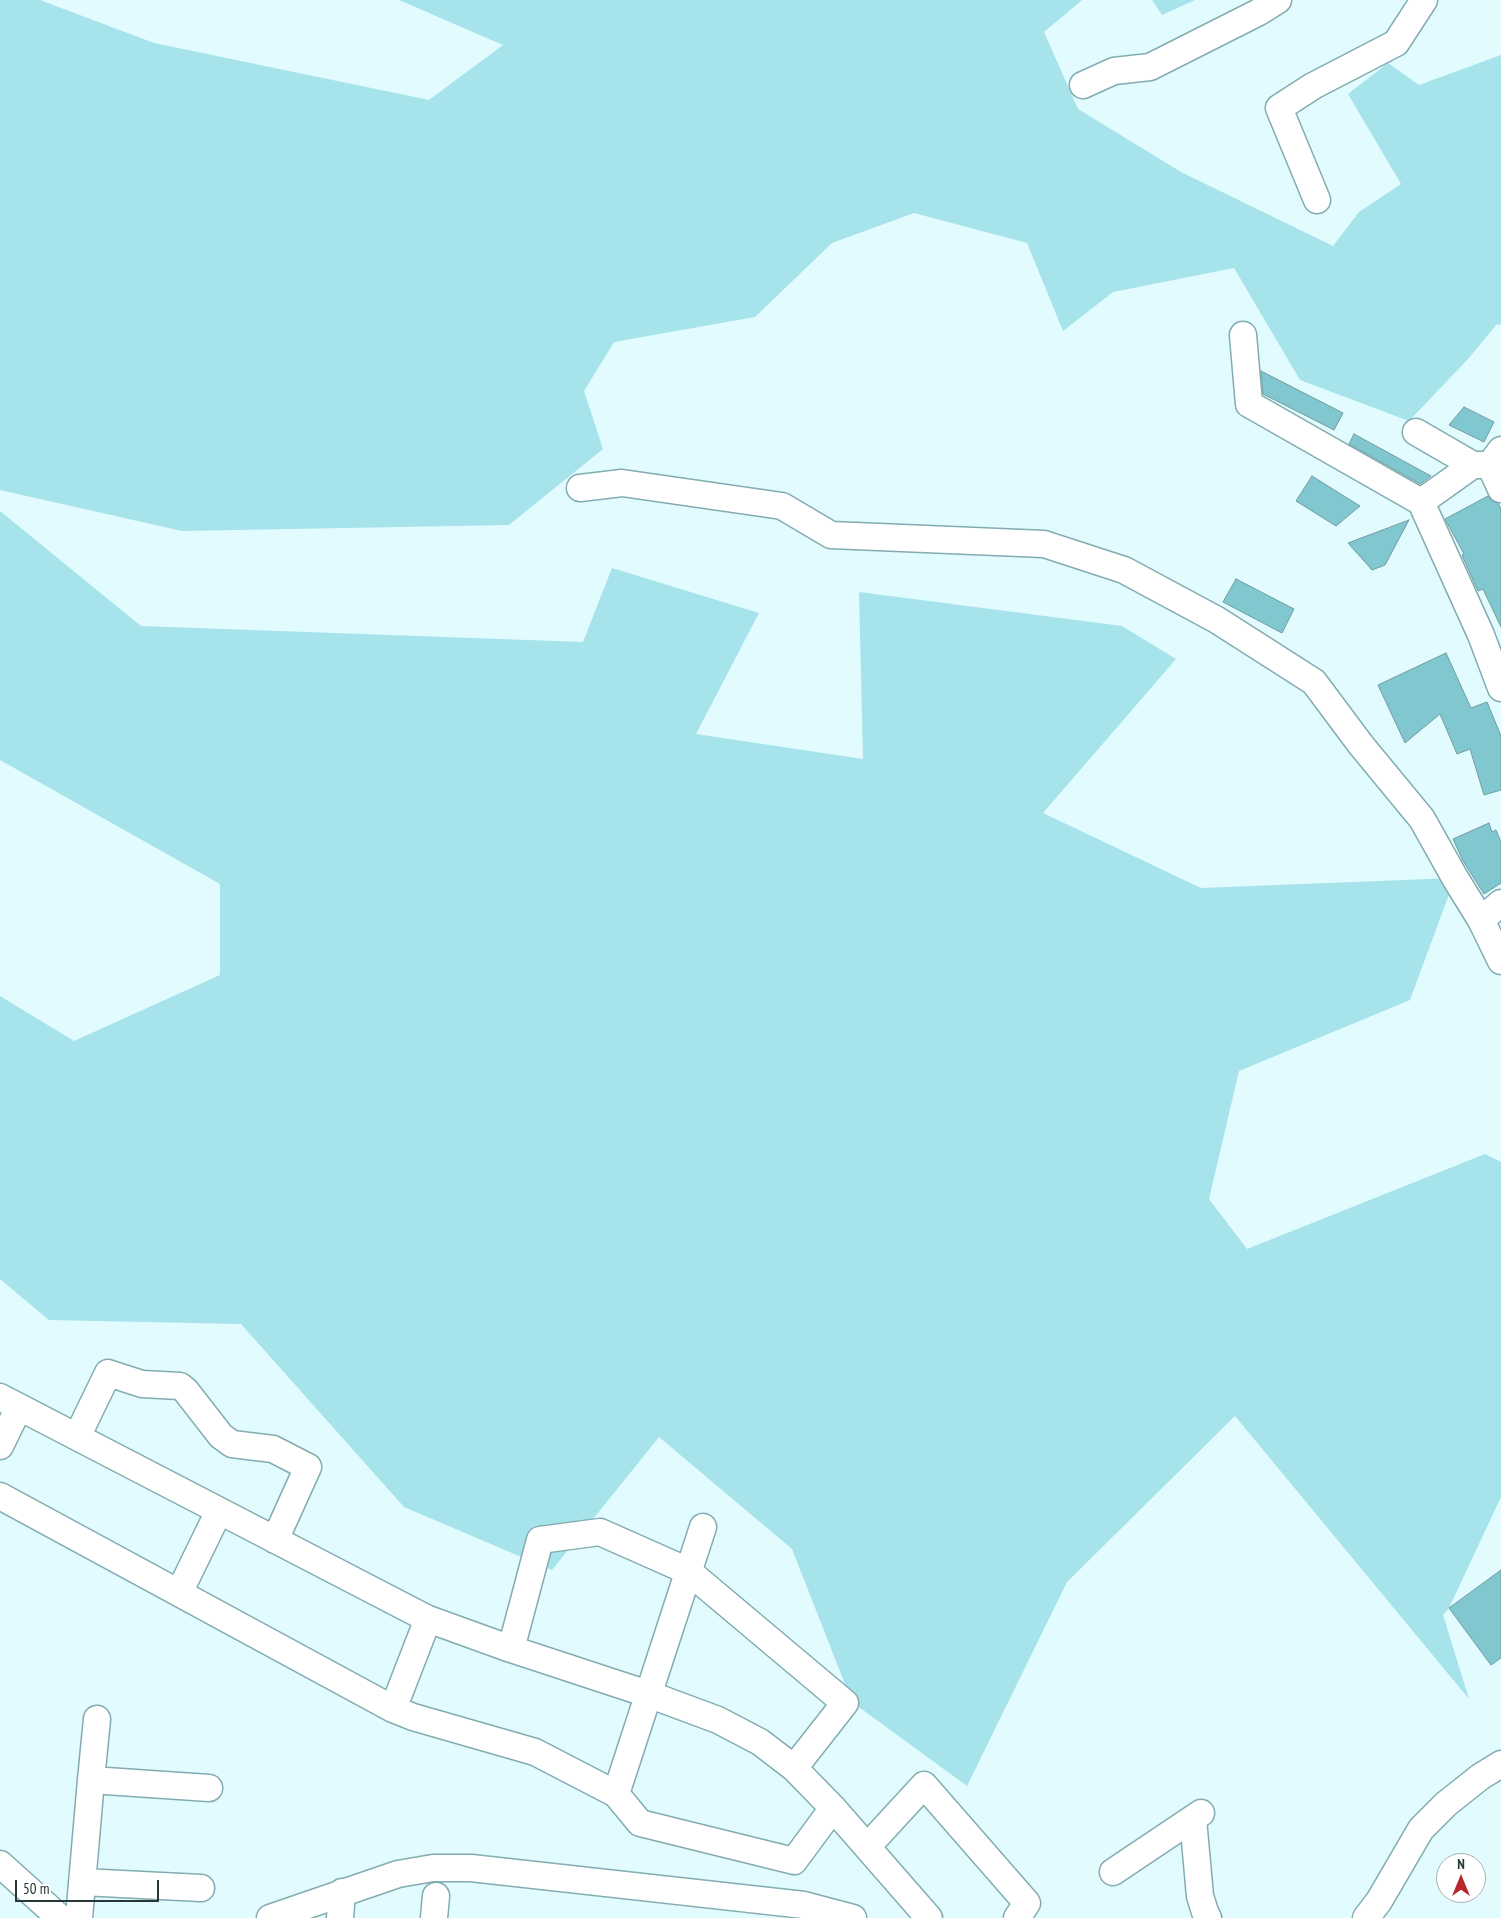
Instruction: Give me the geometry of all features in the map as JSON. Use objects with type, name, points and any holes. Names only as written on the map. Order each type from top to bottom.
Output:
[{"type":"street","points":[[1083,84],[1114,71],[1150,67],[1259,12],[1278,0]]},
{"type":"street","points":[[1317,200],[1279,108],[1313,86],[1396,43],[1424,0]]},
{"type":"street","points":[[1243,335],[1249,404],[1421,502],[1498,673]]},
{"type":"street","points":[[1416,432],[1488,460],[1501,489]]},
{"type":"street","points":[[1421,502],[1488,460]]},
{"type":"street","points":[[580,488],[622,483],[782,506],[831,535],[1044,544],[1124,570],[1217,620],[1314,682],[1361,746],[1422,819],[1481,920],[1501,962]]},
{"type":"street","points":[[1481,920],[1501,903]]},
{"type":"street","points":[[77,1438],[108,1373],[142,1384],[180,1386],[221,1436],[232,1444],[274,1449],[308,1467],[275,1540]]},
{"type":"street","points":[[0,1446],[10,1402],[428,1619],[511,1649],[648,1694],[718,1720],[760,1742],[794,1768],[833,1808],[929,1918]]},
{"type":"street","points":[[0,1496],[393,1709],[413,1718],[535,1752],[616,1794],[640,1823],[794,1861],[833,1808]]},
{"type":"street","points":[[179,1592],[218,1510]]},
{"type":"street","points":[[616,1794],[702,1527]]},
{"type":"street","points":[[511,1649],[540,1540],[600,1532],[688,1571],[845,1703],[794,1768]]},
{"type":"street","points":[[393,1709],[428,1619]]},
{"type":"street","points":[[79,1918],[96,1719]]},
{"type":"street","points":[[1366,1918],[1379,1901],[1421,1829],[1446,1804],[1480,1777],[1501,1764]]},
{"type":"street","points":[[91,1780],[209,1788]]},
{"type":"street","points":[[867,1847],[924,1785],[1027,1903],[1017,1918]]},
{"type":"street","points":[[1113,1872],[1197,1816],[1200,1896],[1208,1918]]},
{"type":"street","points":[[0,1864],[60,1918]]},
{"type":"street","points":[[270,1918],[398,1874],[433,1868],[471,1868],[804,1905],[853,1918]]},
{"type":"street","points":[[82,1882],[201,1888]]},
{"type":"street","points":[[340,1918],[342,1892]]},
{"type":"shaded area","points":[[0,0],[40,0],[154,43],[429,100],[503,45],[399,0],[1082,0],[1044,32],[1078,109],[1181,172],[1333,246],[1359,212],[1401,184],[1348,94],[1388,63],[1419,85],[1501,55],[1501,325],[1497,324],[1468,359],[1409,421],[1300,380],[1234,268],[1113,292],[1063,331],[1027,243],[914,213],[832,243],[755,317],[614,342],[584,391],[603,449],[509,525],[182,531],[0,490]]},
{"type":"shaded area","points":[[1152,0],[1195,0],[1162,15]]},
{"type":"shaded area","points":[[0,511],[141,626],[583,642],[612,568],[759,613],[696,734],[863,759],[859,592],[1122,626],[1176,659],[1043,813],[1201,888],[1455,878],[1410,1000],[1239,1071],[1209,1199],[1247,1249],[1485,1154],[1501,1162],[1501,1497],[1449,1608],[1443,1615],[1469,1699],[1235,1416],[1067,1582],[967,1786],[852,1702],[792,1549],[659,1437],[552,1570],[404,1507],[241,1324],[49,1320],[0,1279],[0,996],[74,1041],[220,975],[220,884],[0,760]]},
{"type":"building","points":[[1261,371],[1343,413],[1334,430],[1263,394]]},
{"type":"building","points":[[1464,407],[1494,422],[1484,442],[1449,425]]},
{"type":"building","points":[[1354,434],[1431,476],[1420,484],[1349,444]]},
{"type":"building","points":[[1312,476],[1360,506],[1336,526],[1296,501]]},
{"type":"building","points":[[1488,496],[1492,501],[1498,503],[1501,509],[1501,627],[1483,589],[1478,591],[1462,555],[1464,554],[1445,519]]},
{"type":"building","points":[[1409,520],[1385,565],[1372,570],[1348,543]]},
{"type":"building","points":[[1236,579],[1294,609],[1282,633],[1223,602]]},
{"type":"building","points":[[1446,653],[1471,708],[1487,702],[1501,736],[1501,790],[1484,795],[1470,749],[1457,754],[1440,714],[1405,743],[1378,685]]},
{"type":"building","points":[[1489,823],[1492,832],[1496,830],[1501,842],[1501,883],[1484,894],[1463,861],[1453,839]]},
{"type":"building","points":[[1501,1570],[1501,1658],[1491,1665],[1449,1608]]}]
